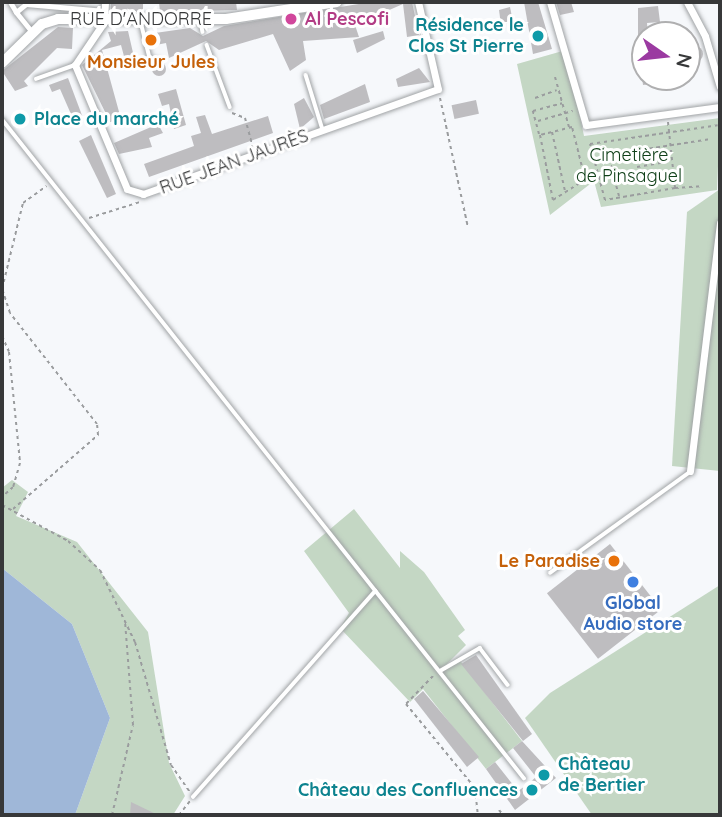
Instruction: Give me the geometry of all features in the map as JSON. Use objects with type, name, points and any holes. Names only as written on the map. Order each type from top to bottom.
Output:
[{"type":"main road","name":"RUE D'ANDORRE","points":[[2,63],[32,32],[58,19],[104,11],[141,22],[200,20],[276,6],[337,2]]},
{"type":"street","points":[[10,2],[32,32]]},
{"type":"street","points":[[418,2],[438,89]]},
{"type":"street","points":[[550,2],[586,125],[720,107]]},
{"type":"street","points":[[687,2],[720,87]]},
{"type":"street","points":[[16,12],[26,4],[104,11],[75,65]]},
{"type":"street","name":"RUE JEAN JAURÈS","points":[[75,65],[127,188],[144,194],[438,89]]},
{"type":"street","points":[[690,471],[720,223]]},
{"type":"lane","points":[[200,20],[203,32]]},
{"type":"lane","points":[[141,22],[150,59],[159,61]]},
{"type":"lane","points":[[206,45],[230,107]]},
{"type":"lane","points":[[36,79],[75,65]]},
{"type":"lane","points":[[306,75],[323,130]]},
{"type":"lane","points":[[2,119],[524,778]]},
{"type":"lane","points":[[550,573],[690,471]]},
{"type":"lane","points":[[193,797],[375,590]]},
{"type":"lane","points":[[440,671],[480,648],[508,685]]},
{"type":"path","points":[[555,78],[585,179]]},
{"type":"path","points":[[438,89],[468,227]]},
{"type":"path","points":[[535,98],[558,90]]},
{"type":"path","points":[[562,103],[533,111],[553,200],[597,172]]},
{"type":"path","points":[[230,107],[233,118],[245,118],[255,155]]},
{"type":"path","points":[[536,122],[574,111]]},
{"type":"path","points":[[667,114],[675,188]]},
{"type":"path","points":[[701,186],[605,200],[590,144],[718,125]]},
{"type":"path","points":[[540,135],[569,128]]},
{"type":"path","points":[[552,132],[565,192]]},
{"type":"path","points":[[619,198],[608,155],[711,139]]},
{"type":"path","points":[[637,167],[672,161]]},
{"type":"path","points":[[13,509],[98,435],[10,313],[2,289],[23,203],[52,181]]},
{"type":"path","points":[[83,220],[139,203],[144,194]]},
{"type":"path","points":[[2,336],[9,352],[19,463],[13,487],[2,497]]},
{"type":"path","points":[[2,505],[68,541],[100,570],[125,617],[172,765],[193,797],[179,815]]},
{"type":"path","points":[[112,815],[133,725],[125,617]]},
{"type":"path","points":[[440,671],[406,704],[475,788],[478,815]]},
{"type":"path","points":[[499,810],[505,815]]},
{"type":"green space","name":"Cimetière de Pinsaguel","points":[[566,50],[584,136],[720,118],[717,190],[601,207],[594,181],[550,215],[517,64]]},
{"type":"green space","points":[[720,189],[720,471],[672,466],[687,212]]},
{"type":"green space","points":[[12,480],[28,492],[16,516],[77,542],[148,632],[169,763],[185,796],[173,815],[75,815],[110,718],[72,624],[2,568],[2,488]]},
{"type":"green space","points":[[354,509],[400,568],[400,551],[424,572],[465,630],[458,636],[466,645],[445,666],[458,658],[522,741],[486,769],[423,689],[410,702],[340,628],[349,613],[304,551]]},
{"type":"green space","points":[[720,585],[720,815],[592,815],[525,718],[550,693]]},
{"type":"water","points":[[2,568],[72,624],[110,718],[75,815],[2,815]]},
{"type":"building","points":[[111,2],[143,2],[143,12],[111,12]]},
{"type":"building","points":[[159,2],[236,2],[237,10],[160,12]]},
{"type":"building","points":[[371,2],[412,2],[419,35],[407,37],[403,4],[355,25],[359,37],[303,41],[306,60],[290,71],[273,34],[219,50],[206,41],[169,58],[166,43],[151,46],[148,34],[190,28],[203,36],[224,26]]},
{"type":"building","name":"Résidence le Clos St Pierre","points":[[524,2],[538,2],[552,49],[533,54]]},
{"type":"building","points":[[556,2],[571,2],[574,12],[560,15]]},
{"type":"building","points":[[658,6],[660,21],[638,21],[638,8]]},
{"type":"building","points":[[510,7],[513,22],[501,25],[499,10]]},
{"type":"building","points":[[58,27],[73,28],[72,49],[57,48],[24,81],[28,86],[15,91],[2,71]]},
{"type":"building","points":[[128,31],[134,57],[125,60],[121,45],[102,50],[121,119],[110,122],[82,65],[111,41],[108,32]]},
{"type":"building","points":[[383,31],[385,39],[357,53],[353,40]]},
{"type":"building","points":[[156,62],[162,62],[166,69],[162,76],[156,76],[152,72],[152,66]]},
{"type":"building","points":[[419,68],[430,82],[398,87],[396,79]]},
{"type":"building","points":[[68,78],[83,118],[74,121],[60,89],[52,92],[49,85]]},
{"type":"building","points":[[365,84],[370,102],[324,119],[320,105]]},
{"type":"building","points":[[176,89],[186,125],[174,129],[169,104],[162,106],[158,94]]},
{"type":"building","points":[[304,98],[314,117],[300,129],[294,104]]},
{"type":"building","points":[[476,100],[479,114],[454,119],[452,105]]},
{"type":"building","points":[[205,115],[212,134],[268,116],[273,133],[149,177],[144,164],[194,146],[191,136],[201,133],[196,117]]},
{"type":"building","points":[[158,124],[163,133],[149,138],[152,147],[119,154],[114,143]]},
{"type":"building","points":[[91,135],[116,194],[107,198],[79,141]]},
{"type":"building","points":[[610,544],[661,609],[598,659],[547,593]]},
{"type":"building","points":[[476,655],[532,734],[523,741],[461,664]]},
{"type":"building","points":[[423,691],[479,757],[467,767],[414,699]]},
{"type":"building","name":"Château de Bertier","points":[[522,741],[556,778],[515,810],[486,769],[495,762],[518,791],[528,784],[536,777],[513,748]]},
{"type":"building","points":[[131,802],[158,815],[130,815]]},
{"type":"place","name":"Al Pescofi","points":[[291,19]]},
{"type":"place","name":"Résidence le Clos St Pierre","points":[[538,36]]},
{"type":"place","name":"Monsieur Jules","points":[[151,40]]},
{"type":"place","name":"Place du marché","points":[[20,119]]},
{"type":"place","name":"Le Paradise","points":[[614,561]]},
{"type":"place","name":"Global Audio store","points":[[633,582]]},
{"type":"place","name":"Château de Bertier","points":[[544,775]]},
{"type":"place","name":"Château des Confluences","points":[[532,790]]}]
